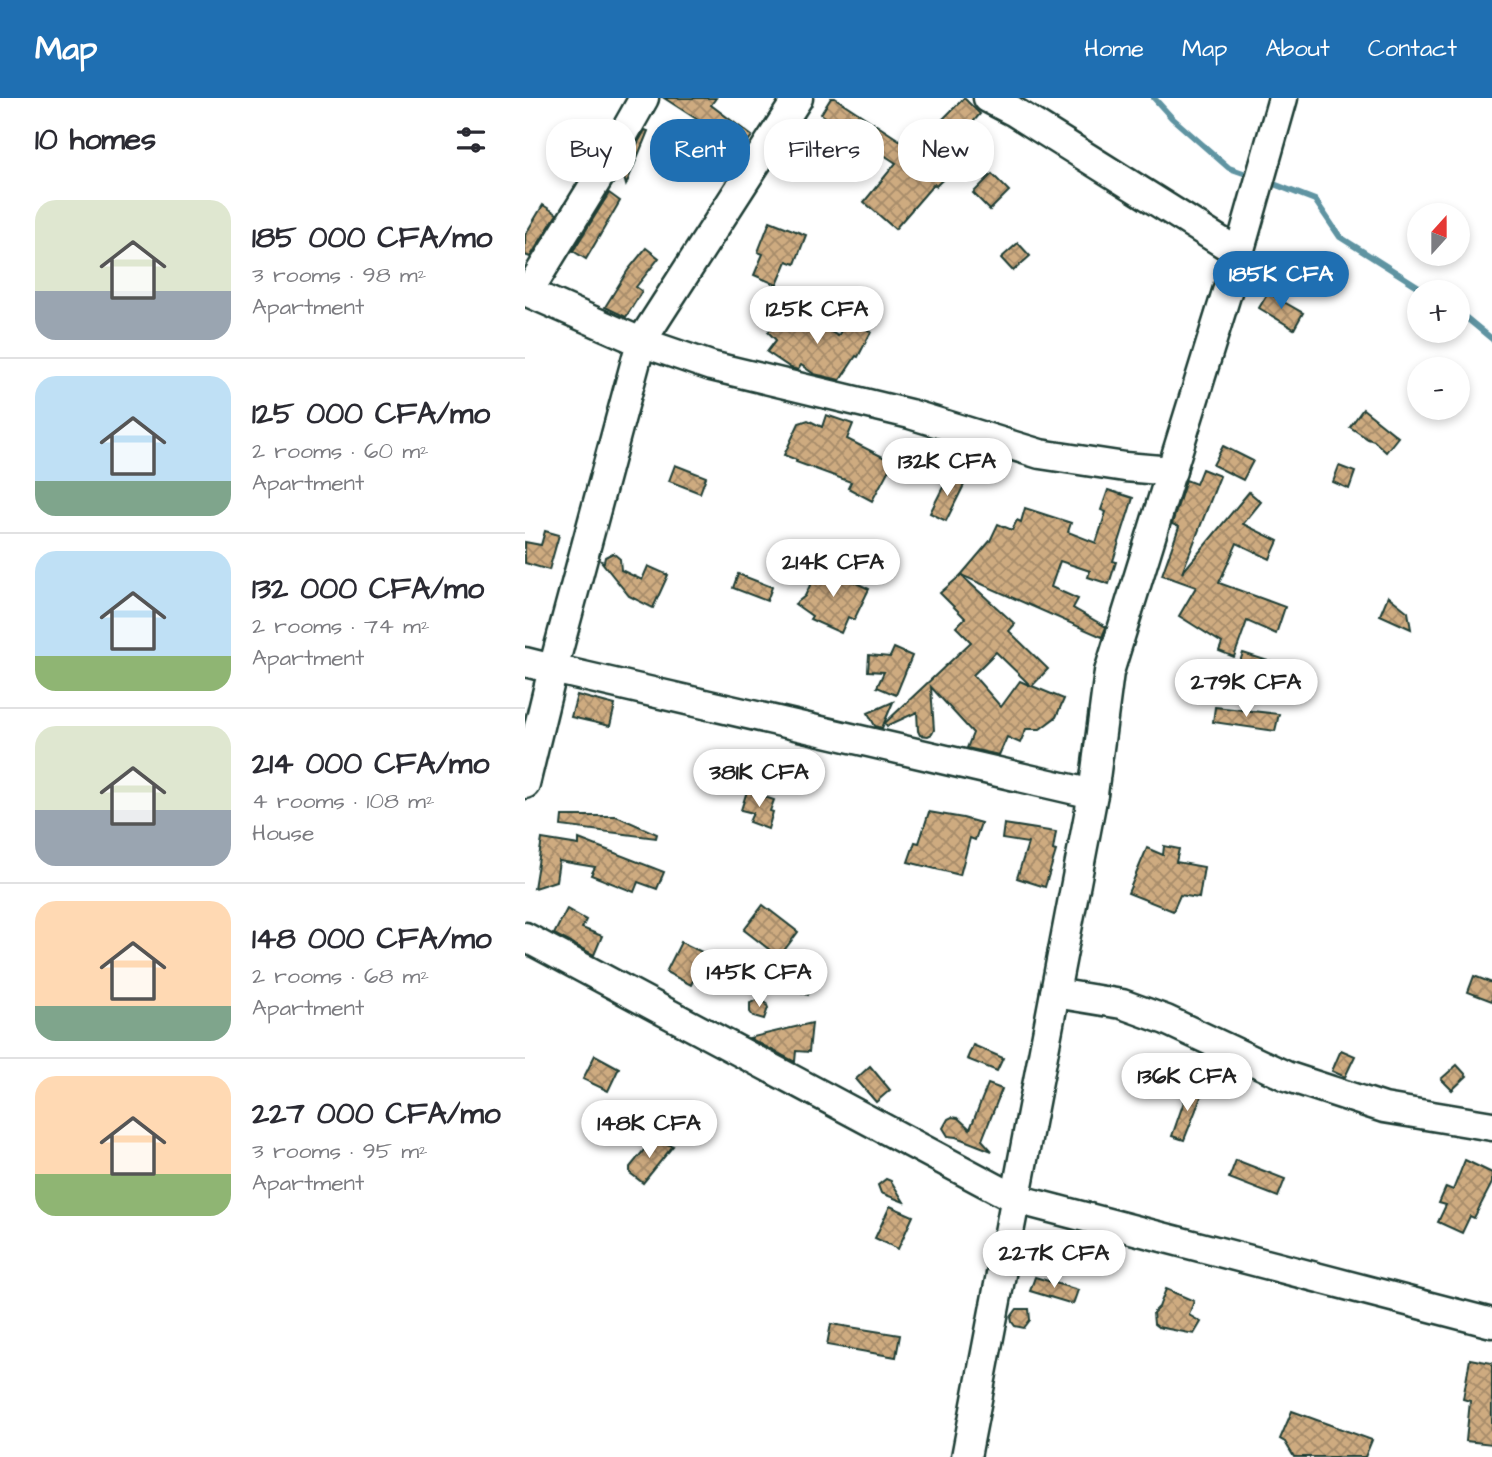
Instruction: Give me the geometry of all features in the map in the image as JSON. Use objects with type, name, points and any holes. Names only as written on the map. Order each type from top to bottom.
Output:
[{"type":"street","points":[[644,98],[605,167],[527,292],[641,342],[711,366],[910,414],[1040,454],[1171,471]]},
{"type":"street","points":[[525,784],[553,669],[641,342],[798,98]]},
{"type":"street","points":[[988,98],[1239,253]]},
{"type":"street","points":[[966,1457],[1093,794],[1109,672],[1239,253],[1283,98]]},
{"type":"street","points":[[525,662],[1093,794]]},
{"type":"street","points":[[525,937],[1016,1199],[1492,1323]]},
{"type":"street","points":[[1055,993],[1122,1004],[1166,1020],[1286,1076],[1384,1108],[1492,1126]]},
{"type":"building","points":[[664,98],[716,98],[711,105],[730,119],[696,119]]},
{"type":"building","points":[[831,98],[835,98],[867,119],[829,119],[821,114]]},
{"type":"building","points":[[964,98],[980,114],[976,119],[943,119]]},
{"type":"building","points":[[645,130],[648,131],[636,160],[636,146]]},
{"type":"building","points":[[884,130],[898,139],[898,182],[940,182],[936,186],[934,184],[895,229],[864,202],[880,182],[884,182],[884,178],[896,163],[884,155]]},
{"type":"building","points":[[994,176],[1009,191],[990,210],[973,193],[984,182],[994,182]]},
{"type":"building","points":[[609,193],[620,201],[586,259],[573,251]]},
{"type":"building","points":[[543,205],[557,214],[530,257],[525,255],[525,235]]},
{"type":"building","points":[[770,221],[806,235],[795,264],[787,261],[777,285],[754,275],[763,254],[758,252]]},
{"type":"building","points":[[1018,243],[1030,256],[1013,271],[1001,258]]},
{"type":"building","points":[[646,248],[659,258],[636,287],[642,291],[626,317],[605,307],[628,270]]},
{"type":"building","points":[[1268,293],[1303,313],[1294,329],[1259,308]]},
{"type":"building","points":[[785,315],[798,327],[805,316],[838,336],[848,319],[871,332],[858,357],[856,356],[840,380],[814,374],[801,365],[798,370],[791,368],[767,352],[776,340],[768,332]]},
{"type":"building","points":[[1363,409],[1398,437],[1386,452],[1374,441],[1350,427]]},
{"type":"building","points":[[826,415],[853,424],[847,439],[893,462],[872,501],[848,488],[851,482],[784,455],[799,423],[808,420],[822,427]]},
{"type":"building","points":[[1223,446],[1253,461],[1243,480],[1213,465]]},
{"type":"building","points":[[675,465],[706,477],[700,493],[669,481]]},
{"type":"building","points":[[1339,466],[1355,472],[1349,489],[1333,482]]},
{"type":"building","points":[[1202,469],[1220,476],[1182,573],[1249,492],[1261,502],[1243,524],[1278,541],[1270,559],[1237,543],[1219,583],[1285,607],[1276,634],[1247,621],[1234,657],[1219,651],[1222,643],[1179,616],[1196,587],[1162,575],[1179,527],[1172,524],[1186,480],[1196,484]]},
{"type":"building","points":[[949,475],[965,483],[946,521],[930,513]]},
{"type":"building","points":[[1108,490],[1133,498],[1113,561],[1116,562],[1109,584],[1088,577],[1090,571],[1060,561],[1051,587],[1078,599],[1073,608],[1106,627],[1102,637],[961,575],[990,541],[998,524],[1012,530],[1017,520],[1021,522],[1025,508],[1071,523],[1068,532],[1096,543],[1106,512],[1101,510]]},
{"type":"building","points":[[545,531],[559,535],[549,570],[525,563],[525,542],[541,545]]},
{"type":"building","points":[[613,553],[620,559],[621,570],[642,580],[648,566],[668,575],[653,608],[629,596],[601,561],[604,562],[605,557]]},
{"type":"building","points":[[819,566],[851,578],[850,580],[869,589],[854,620],[848,617],[841,633],[810,619],[812,616],[795,604],[805,596]]},
{"type":"building","points":[[738,574],[772,587],[767,601],[733,588]]},
{"type":"building","points":[[961,575],[1015,624],[1009,631],[1048,669],[1032,686],[1064,699],[1056,717],[1040,729],[1026,729],[1020,743],[1007,737],[999,755],[967,748],[973,733],[931,687],[932,734],[920,735],[917,712],[887,726],[885,723],[971,642],[956,627],[965,618],[940,593]],"holes":[[[996,652],[1031,686],[1020,681],[1001,707],[973,675]]]},
{"type":"building","points":[[1388,596],[1408,612],[1411,629],[1380,615]]},
{"type":"building","points":[[894,648],[912,656],[896,695],[877,687],[884,672],[868,671],[869,655],[890,657]]},
{"type":"building","points":[[1243,653],[1287,667],[1282,685],[1237,670]]},
{"type":"building","points":[[577,695],[615,705],[610,726],[571,717]]},
{"type":"building","points":[[893,702],[882,728],[875,726],[868,713]]},
{"type":"building","points":[[1215,707],[1279,714],[1275,731],[1213,722]]},
{"type":"building","points":[[747,791],[774,800],[768,829],[749,822],[753,813],[741,810]]},
{"type":"building","points":[[929,812],[981,823],[975,840],[970,838],[960,875],[908,862],[915,842],[919,843]]},
{"type":"building","points":[[562,816],[616,816],[657,834],[656,838],[561,826]]},
{"type":"building","points":[[1004,824],[1056,832],[1053,850],[1056,851],[1045,887],[1017,878],[1028,843],[1002,839]]},
{"type":"building","points":[[542,839],[579,845],[579,839],[664,872],[657,889],[638,882],[634,892],[591,875],[595,867],[559,861],[556,881],[534,888]]},
{"type":"building","points":[[1164,846],[1179,849],[1176,862],[1204,867],[1199,898],[1180,895],[1173,911],[1128,893],[1147,848],[1163,855]]},
{"type":"building","points":[[763,905],[798,932],[779,957],[744,930]]},
{"type":"building","points":[[567,909],[586,920],[582,928],[602,936],[594,955],[554,934]]},
{"type":"building","points":[[681,942],[706,954],[691,985],[666,972]]},
{"type":"building","points":[[795,972],[814,980],[808,995],[789,987]]},
{"type":"building","points":[[1474,976],[1492,983],[1492,1001],[1468,992]]},
{"type":"building","points":[[758,999],[766,1003],[768,1008],[764,1019],[753,1016],[750,1012],[750,1003]]},
{"type":"building","points":[[812,1023],[809,1052],[796,1051],[795,1062],[749,1038]]},
{"type":"building","points":[[973,1045],[1003,1058],[997,1071],[967,1059]]},
{"type":"building","points":[[1341,1050],[1355,1056],[1345,1077],[1332,1071]]},
{"type":"building","points":[[595,1055],[619,1068],[608,1091],[583,1079]]},
{"type":"building","points":[[1457,1065],[1467,1076],[1452,1090],[1441,1079]]},
{"type":"building","points":[[870,1066],[890,1090],[876,1102],[856,1079]]},
{"type":"building","points":[[988,1084],[1002,1089],[982,1140],[992,1151],[948,1136],[943,1128],[952,1117],[958,1118],[970,1129]]},
{"type":"building","points":[[1189,1087],[1203,1092],[1184,1140],[1172,1136]]},
{"type":"building","points":[[653,1139],[673,1146],[643,1183],[630,1173],[630,1167]]},
{"type":"building","points":[[1236,1160],[1285,1179],[1278,1197],[1229,1178]]},
{"type":"building","points":[[1465,1160],[1492,1173],[1492,1183],[1474,1218],[1470,1216],[1462,1233],[1438,1222],[1446,1205],[1439,1203],[1446,1187],[1453,1190]]},
{"type":"building","points":[[886,1179],[891,1181],[904,1202],[881,1193],[878,1185]]},
{"type":"building","points":[[890,1206],[913,1216],[898,1249],[875,1238]]},
{"type":"building","points":[[1035,1277],[1078,1290],[1073,1304],[1030,1291]]},
{"type":"building","points":[[1166,1289],[1194,1301],[1189,1315],[1201,1322],[1194,1334],[1154,1324],[1153,1313],[1159,1307]]},
{"type":"building","points":[[1017,1309],[1029,1309],[1030,1320],[1024,1328],[1015,1326],[1012,1322],[1011,1317]]},
{"type":"building","points":[[831,1324],[900,1335],[896,1357],[827,1345]]},
{"type":"building","points":[[1470,1359],[1492,1363],[1492,1444],[1466,1441],[1470,1401],[1463,1399]]},
{"type":"building","points":[[1292,1411],[1372,1440],[1365,1457],[1294,1457],[1285,1442],[1280,1439]]},
{"type":"waterway","points":[[1154,98],[1172,118],[1229,168],[1252,176]]},
{"type":"waterway","points":[[1266,181],[1315,200],[1340,237],[1408,280]]},
{"type":"waterway","points":[[1470,321],[1492,339]]}]
